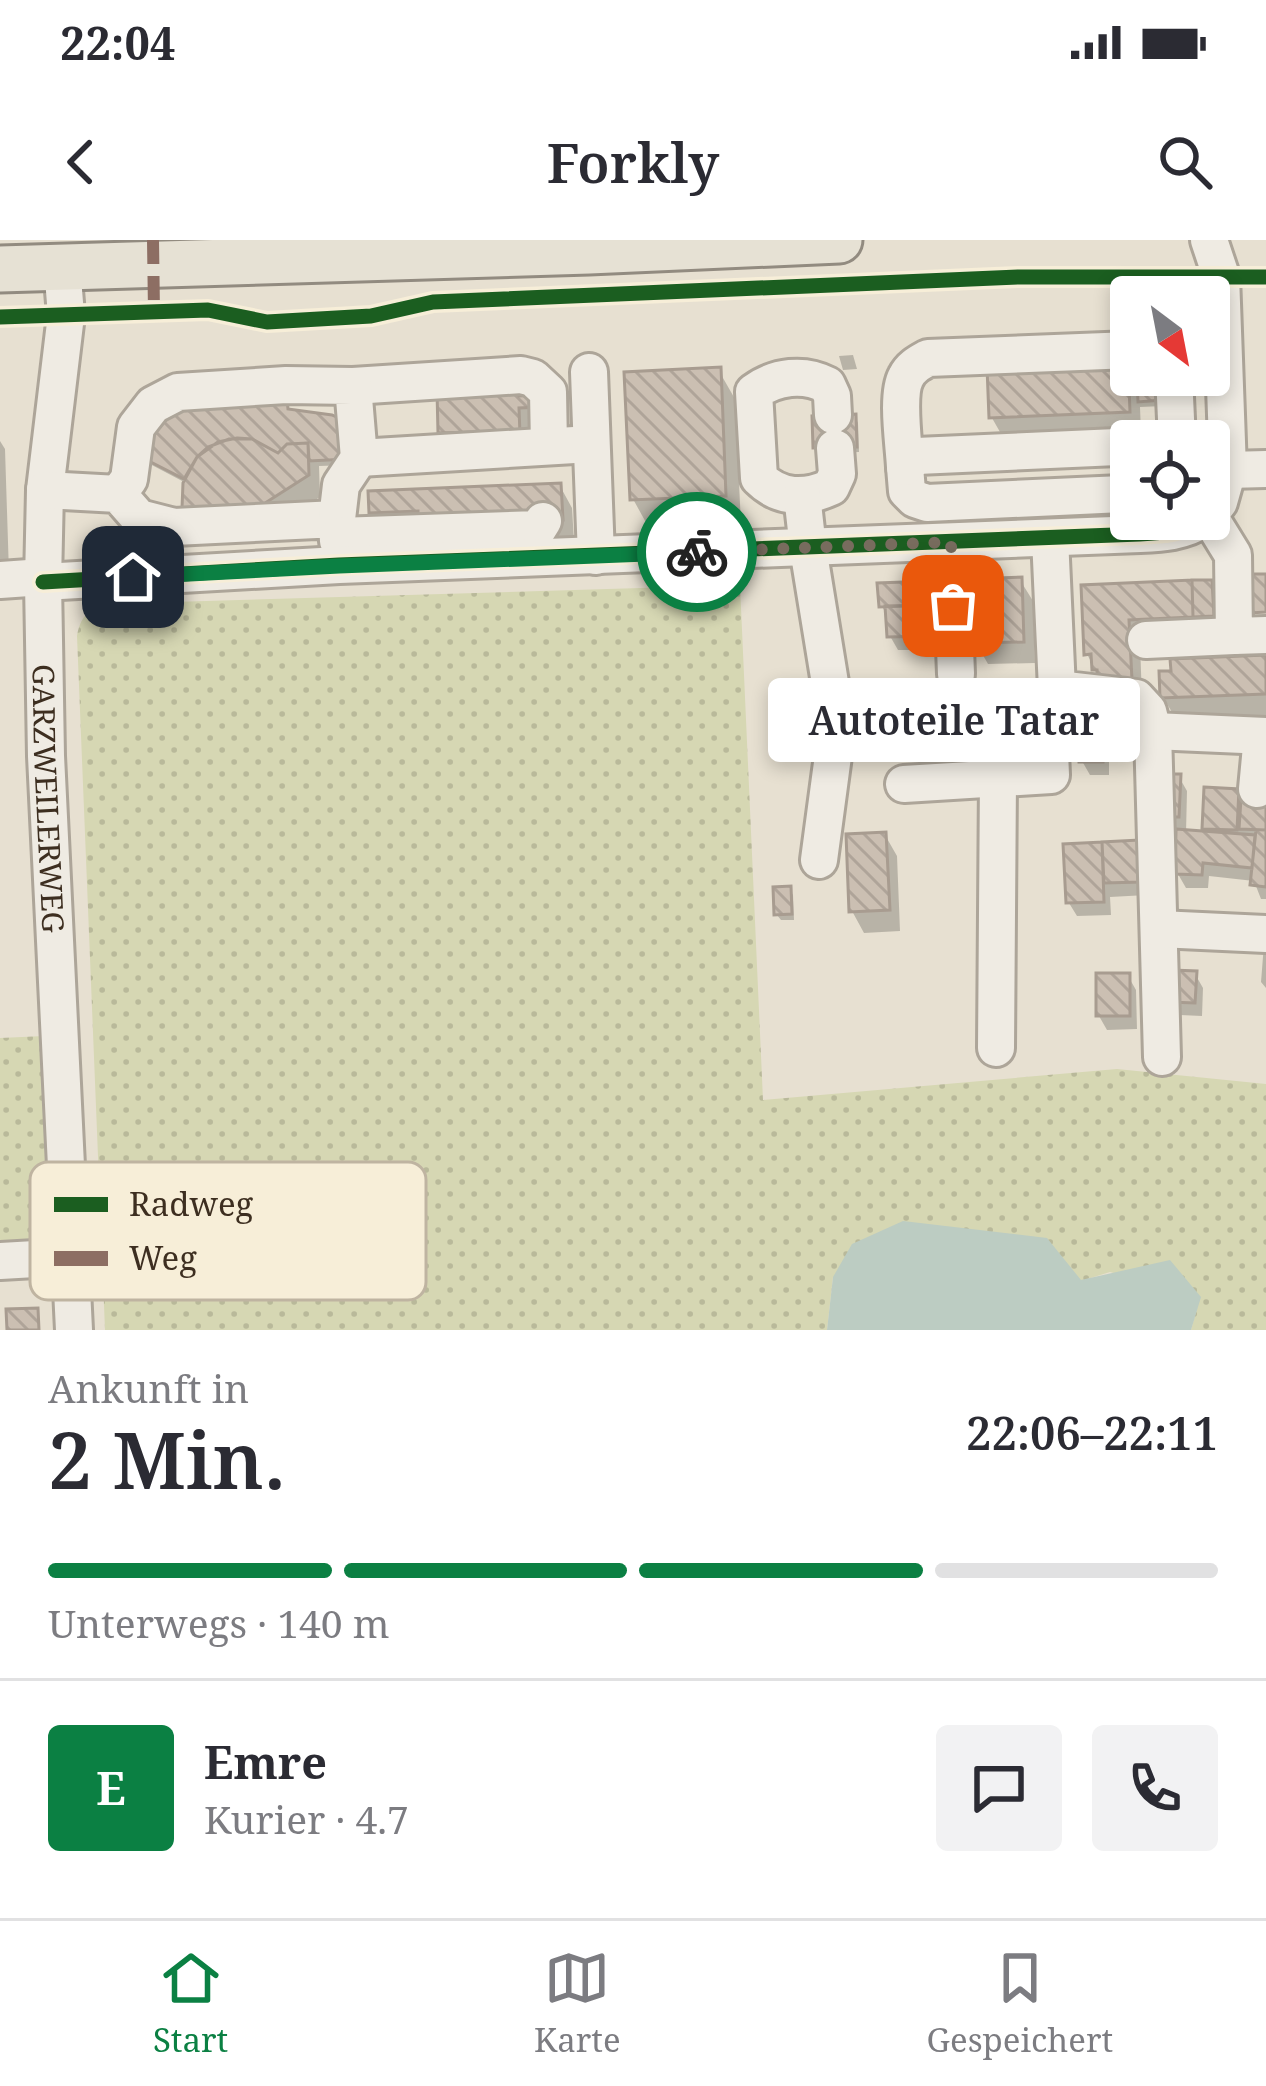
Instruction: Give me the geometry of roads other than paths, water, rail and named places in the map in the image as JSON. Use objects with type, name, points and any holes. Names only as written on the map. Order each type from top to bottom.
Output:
[{"type":"main road","points":[[0,269],[74,257],[839,240]]},
{"type":"street","points":[[1209,240],[1221,276],[1226,420]]},
{"type":"street","name":"GARZWEILERWEG","points":[[65,1162],[46,756],[44,579],[45,490],[74,257]]},
{"type":"street","points":[[1110,351],[928,358],[907,373],[902,388],[907,491],[916,499],[927,503],[1110,493]]},
{"type":"street","points":[[589,372],[596,556]]},
{"type":"street","points":[[118,494],[128,479],[136,427],[153,405],[178,392],[521,375],[533,378],[548,392],[549,446]]},
{"type":"street","points":[[810,376],[827,385],[832,396],[837,474],[831,488],[802,495],[770,489],[759,478],[754,392],[765,384],[810,376]]},
{"type":"street","points":[[338,536],[341,484],[359,458],[353,386]]},
{"type":"street","points":[[359,458],[591,444]]},
{"type":"street","points":[[905,467],[917,456],[1110,447]]},
{"type":"street","points":[[1230,470],[1266,469]]},
{"type":"street","points":[[45,490],[118,494],[139,518],[174,526],[596,556],[1110,536]]},
{"type":"street","points":[[802,495],[837,726],[819,860]]},
{"type":"street","points":[[0,580],[44,579],[338,536],[418,517]]},
{"type":"street","points":[[338,536],[538,529],[543,521]]},
{"type":"street","points":[[904,784],[1051,775],[1048,707],[1057,689],[1050,538]]},
{"type":"street","points":[[1145,640],[1250,635],[1233,555],[1223,540]]},
{"type":"street","points":[[951,542],[956,674]]},
{"type":"street","points":[[1057,689],[1136,698],[1148,711],[1153,731],[1162,1057]]},
{"type":"street","points":[[1153,731],[1264,736],[1257,789]]},
{"type":"street","points":[[996,1048],[998,778]]},
{"type":"street","points":[[1159,929],[1266,934]]},
{"type":"street","points":[[0,1261],[30,1259]]},
{"type":"street","name":"GARZWEILERWEG","points":[[72,1300],[74,1330]]},
{"type":"place","name":"Autoteile Tatar","points":[[953,606]]}]
